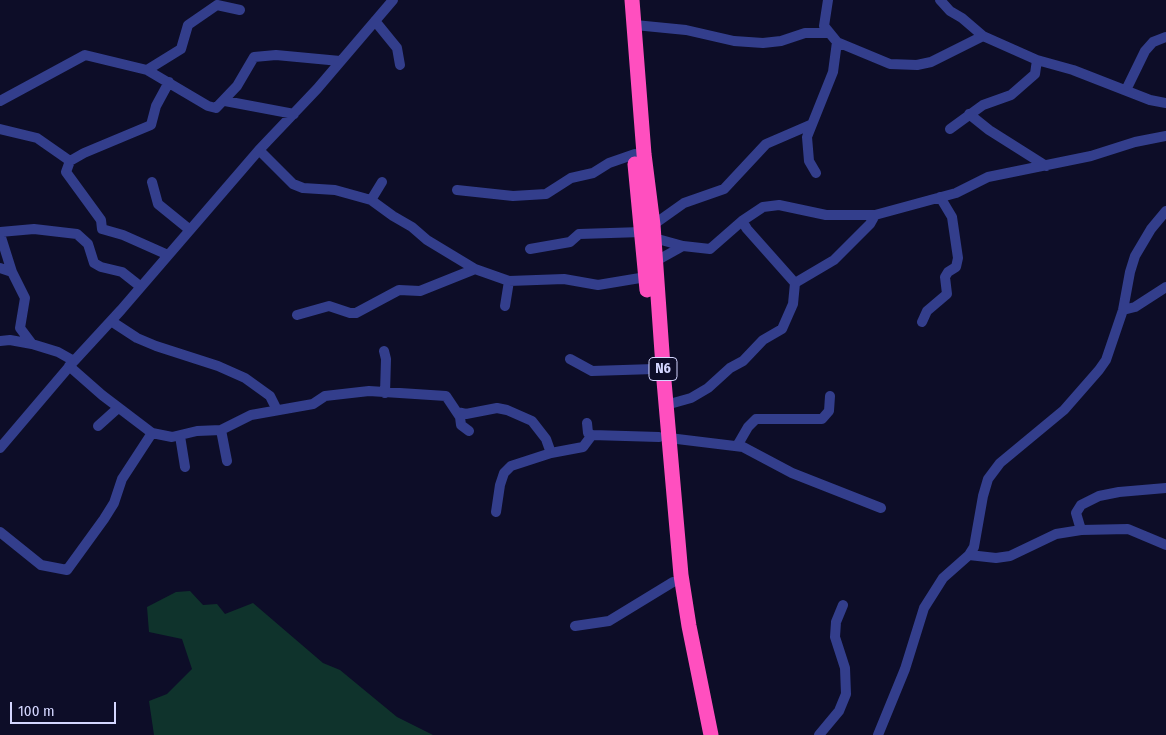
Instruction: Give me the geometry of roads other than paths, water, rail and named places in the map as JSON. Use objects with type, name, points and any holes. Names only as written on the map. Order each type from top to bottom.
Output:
[{"type":"highway","name":"N6","points":[[622,0],[634,154],[656,261],[666,405],[664,437],[673,582],[681,638],[703,735]]},
{"type":"highway","name":"N6","points":[[632,0],[650,232],[646,276],[654,369],[688,626],[711,735]]},
{"type":"street","points":[[0,448],[71,363],[111,321],[259,150],[294,114],[393,0]]},
{"type":"street","points":[[828,0],[823,19],[824,26],[829,33],[837,42],[880,62],[917,66],[942,57],[983,36]]},
{"type":"street","points":[[940,0],[950,11],[962,18],[983,36],[1037,60],[1073,70],[1150,100],[1166,103]]},
{"type":"street","points":[[147,70],[181,49],[188,25],[217,5],[240,10]]},
{"type":"street","points":[[375,21],[397,48],[400,65]]},
{"type":"street","points":[[635,25],[686,30],[734,41],[763,43],[781,41],[805,33],[829,33]]},
{"type":"street","points":[[1126,90],[1145,51],[1153,42],[1166,37]]},
{"type":"street","points":[[816,172],[809,161],[807,148],[810,125],[831,77],[837,42]]},
{"type":"street","points":[[0,102],[81,55],[112,60],[147,70],[212,108],[218,107],[225,101],[237,86],[251,60],[260,55],[340,61]]},
{"type":"street","points":[[950,129],[969,114],[1011,94],[1035,74],[1037,60]]},
{"type":"street","points":[[168,255],[123,234],[102,229],[102,220],[66,172],[70,161],[109,142],[151,125],[156,106],[169,82]]},
{"type":"street","points":[[225,101],[294,114]]},
{"type":"street","points":[[969,114],[989,130],[1046,166]]},
{"type":"street","points":[[650,232],[684,203],[724,189],[766,144],[810,125]]},
{"type":"street","points":[[0,129],[37,138],[70,161]]},
{"type":"street","points":[[530,249],[570,242],[579,234],[650,232],[683,246],[710,249],[756,210],[779,204],[826,214],[875,215],[956,193],[988,177],[1046,166],[1098,154],[1135,142],[1166,136]]},
{"type":"street","points":[[259,150],[293,184],[307,189],[353,193],[371,200],[392,216],[412,227],[427,240],[475,269],[509,281],[564,278],[598,285],[646,276]]},
{"type":"street","points":[[457,190],[513,196],[546,194],[571,178],[588,175],[609,163],[634,154]]},
{"type":"street","points":[[152,182],[158,204],[190,230]]},
{"type":"street","points":[[371,200],[382,182]]},
{"type":"street","points":[[922,322],[927,312],[947,294],[945,278],[956,267],[958,258],[952,217],[940,197]]},
{"type":"street","points":[[878,735],[905,668],[924,608],[943,578],[969,555],[977,535],[983,496],[988,479],[1000,463],[1064,410],[1090,383],[1106,360],[1123,310],[1135,256],[1151,229],[1166,211]]},
{"type":"street","points":[[795,283],[834,260],[870,224],[875,215]]},
{"type":"street","points":[[666,405],[691,398],[700,393],[743,361],[763,340],[782,329],[793,304],[795,283],[746,229],[742,221]]},
{"type":"street","points":[[32,344],[20,328],[25,298],[12,272],[0,233],[34,229],[77,234],[88,244],[94,263],[101,268],[122,272],[141,287]]},
{"type":"street","points":[[656,261],[683,246]]},
{"type":"street","points":[[0,268],[12,272]]},
{"type":"street","points":[[297,315],[329,306],[350,313],[356,312],[399,290],[420,291],[475,269]]},
{"type":"street","points":[[505,306],[509,281]]},
{"type":"street","points":[[1123,310],[1135,307],[1166,287]]},
{"type":"street","points":[[111,321],[137,338],[156,346],[226,368],[270,396],[277,410]]},
{"type":"street","points":[[0,340],[32,344],[58,352],[118,408],[152,433],[172,437],[197,431],[221,430],[251,415],[313,404],[329,395],[368,391],[440,394],[446,396],[457,412],[461,425],[469,431]]},
{"type":"street","points":[[384,351],[386,359],[385,393]]},
{"type":"street","points":[[570,359],[592,371],[654,369]]},
{"type":"street","points":[[738,446],[748,427],[756,419],[822,419],[828,411],[830,396]]},
{"type":"street","points":[[98,426],[118,408]]},
{"type":"street","points":[[457,412],[466,414],[497,408],[507,410],[532,421],[546,440],[551,453]]},
{"type":"street","points":[[587,423],[588,433],[592,436],[664,437],[738,446],[755,452],[787,471],[881,508]]},
{"type":"street","points":[[221,430],[227,461]]},
{"type":"street","points":[[0,532],[41,565],[67,570],[114,503],[122,479],[152,433]]},
{"type":"street","points":[[180,436],[185,467]]},
{"type":"street","points":[[496,512],[500,485],[507,468],[527,459],[583,447],[592,436]]},
{"type":"street","points":[[1081,530],[1076,513],[1081,505],[1098,496],[1119,492],[1166,488]]},
{"type":"street","points":[[969,555],[996,558],[1010,556],[1056,534],[1081,530],[1128,529],[1166,545]]},
{"type":"street","points":[[575,626],[609,621],[673,582]]},
{"type":"street","points":[[819,735],[840,711],[846,694],[845,668],[835,637],[836,622],[843,605]]}]
